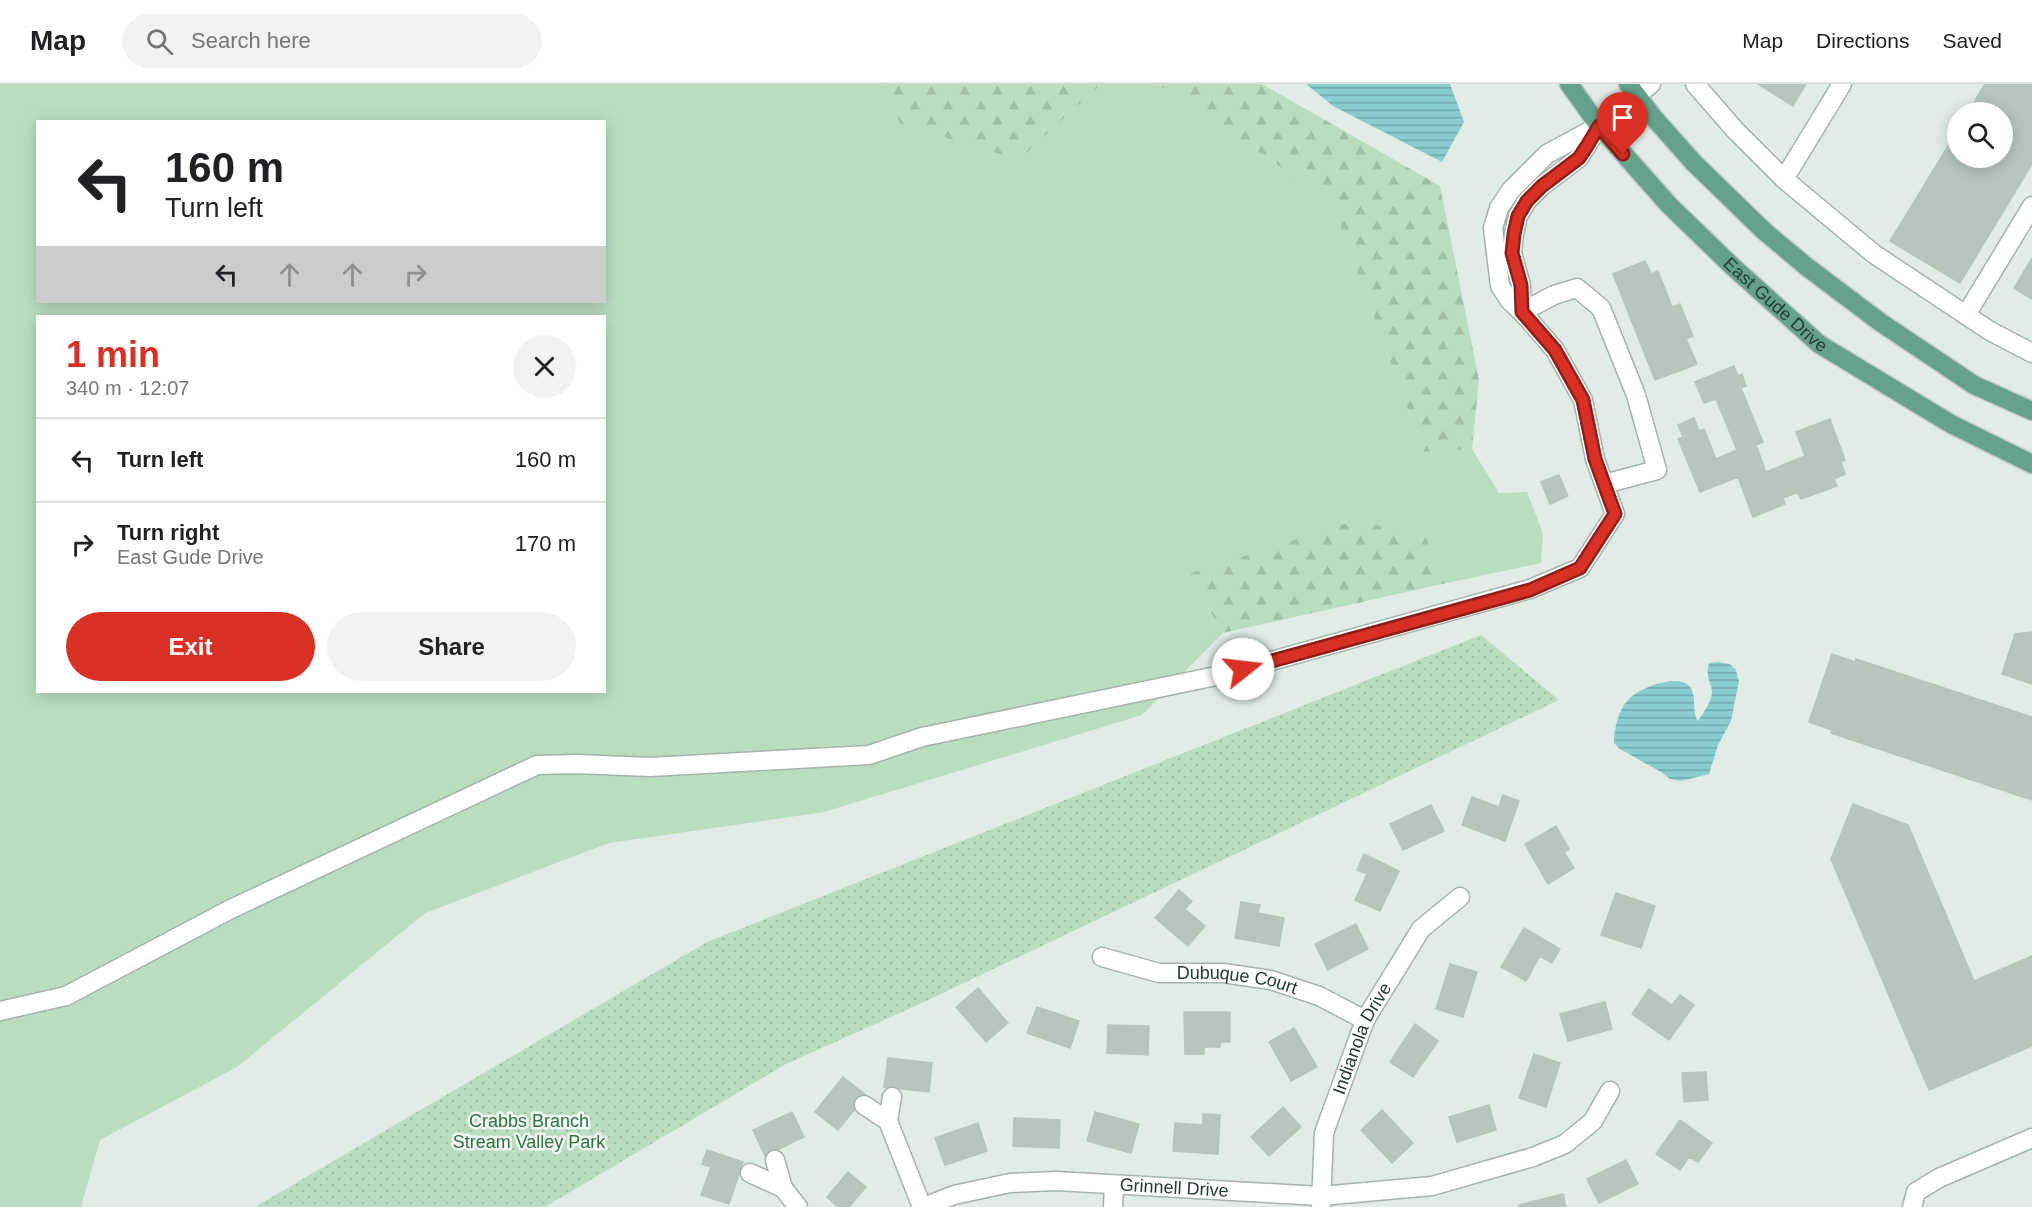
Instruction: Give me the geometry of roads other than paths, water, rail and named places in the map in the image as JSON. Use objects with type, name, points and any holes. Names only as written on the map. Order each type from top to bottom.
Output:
[{"type":"main road","name":"East Gude Drive","points":[[1569,84],[1599,126],[1700,236],[1819,344],[1951,424],[2032,464]]},
{"type":"main road","points":[[1599,126],[1632,90],[1695,163],[1764,231],[1807,267],[1880,322],[1974,385],[2032,411]]},
{"type":"street","points":[[1632,90],[1651,84]]},
{"type":"street","points":[[1695,84],[1735,130],[1784,179],[1874,254],[1990,331],[2032,353]]},
{"type":"street","points":[[1784,179],[1842,84]]},
{"type":"street","points":[[0,1011],[66,996],[231,909],[537,765],[650,767],[868,755],[922,737],[1221,675],[1530,590],[1580,568],[1615,514],[1595,459],[1583,400],[1555,350],[1510,301],[1500,286],[1493,228],[1498,207],[1510,190],[1546,154],[1599,126]]},
{"type":"street","points":[[1966,315],[2032,206]]},
{"type":"street","points":[[1522,312],[1554,295],[1577,288],[1601,308],[1636,394],[1657,470],[1604,484]]},
{"type":"street","name":"Indianola Drive","points":[[1321,1201],[1324,1133],[1365,1020],[1421,929],[1460,897]]},
{"type":"street","name":"Dubuque Court","points":[[1102,957],[1159,973],[1223,973],[1271,980],[1319,996],[1365,1020]]},
{"type":"street","name":"Grinnell Drive","points":[[923,1207],[954,1195],[1010,1183],[1056,1181],[1321,1201],[1432,1186],[1533,1157],[1565,1144],[1593,1121],[1610,1091]]},
{"type":"street","points":[[892,1097],[888,1121],[923,1207]]},
{"type":"street","points":[[864,1105],[888,1121]]},
{"type":"street","points":[[1912,1207],[1916,1192],[1939,1178],[2032,1138]]},
{"type":"street","points":[[775,1160],[783,1188],[798,1207]]},
{"type":"street","points":[[750,1173],[783,1188]]},
{"type":"street","points":[[1113,1207],[1114,1185]]},
{"type":"water","points":[[1306,84],[1450,84],[1464,122],[1442,162],[1333,106]]},
{"type":"water","points":[[1709,663],[1730,664],[1736,670],[1739,681],[1731,721],[1718,745],[1709,774],[1681,781],[1670,779],[1620,749],[1614,743],[1617,720],[1625,703],[1641,690],[1659,684],[1676,681],[1684,682],[1689,686],[1692,690],[1698,721],[1712,693],[1708,677]]},
{"type":"park label","name":"Crabbs Branch Stream Valley Park","points":[[529,1131]]}]
